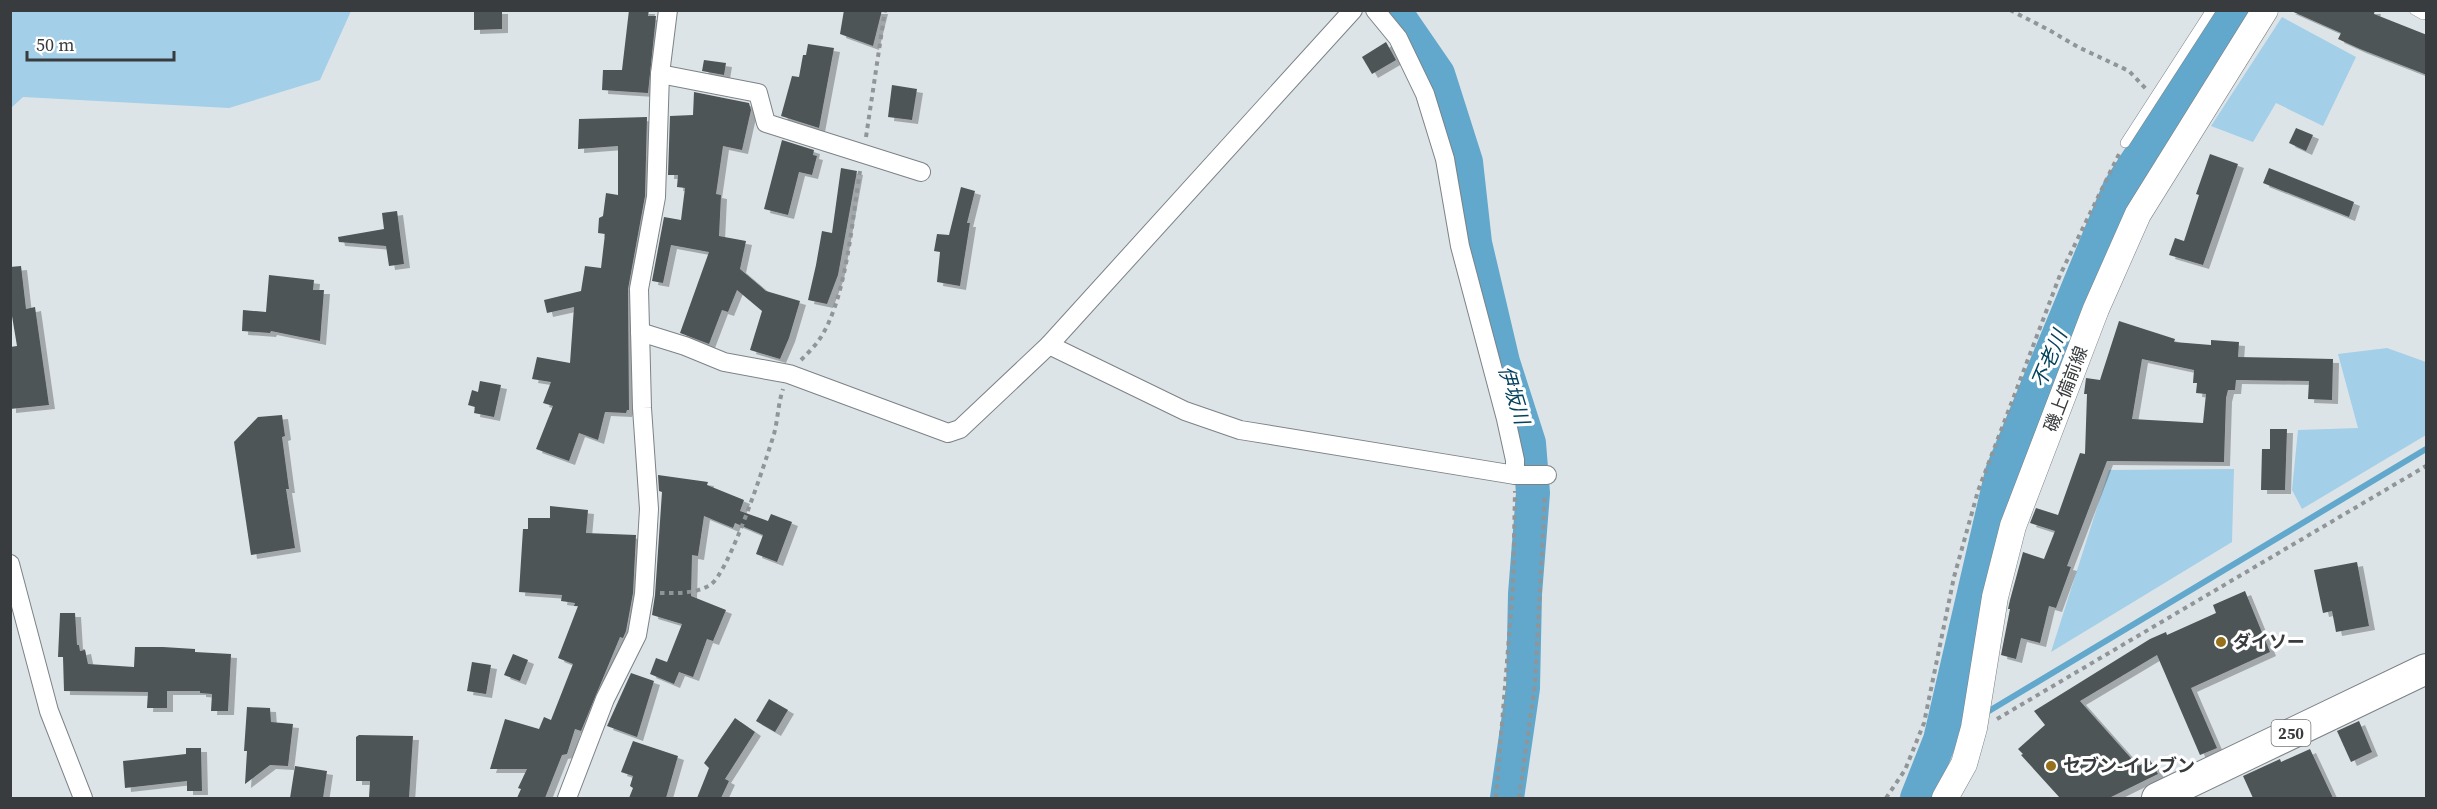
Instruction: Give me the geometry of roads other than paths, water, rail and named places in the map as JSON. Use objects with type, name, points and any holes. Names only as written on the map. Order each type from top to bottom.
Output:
[{"type":"highway","name":"250","points":[[2157,798],[2427,669]]},
{"type":"main road","name":"磯上備前線","points":[[1946,798],[1964,764],[1974,728],[1995,597],[2013,526],[2096,309],[2138,214],[2265,10]]},
{"type":"street","points":[[567,798],[605,699],[637,635],[645,594],[649,509],[642,408],[639,289],[656,197],[660,74],[668,10]]},
{"type":"street","points":[[640,332],[685,346],[724,362],[789,374],[948,433],[960,429],[1049,345],[1307,58],[1353,10]]},
{"type":"street","points":[[1375,10],[1398,38],[1425,94],[1445,159],[1460,246],[1506,419],[1518,475]]},
{"type":"street","points":[[660,74],[758,93],[766,123],[921,172]]},
{"type":"street","points":[[1049,345],[1185,411],[1240,430],[1518,475],[1544,475]]},
{"type":"street","points":[[10,564],[49,711],[83,798]]},
{"type":"lane","points":[[2125,143],[2211,10]]},
{"type":"lane","points":[[2414,10],[2423,15]]},
{"type":"waterway","name":"伊坂川","points":[[1394,10],[1438,74],[1466,162],[1475,243],[1503,362],[1529,443],[1533,493],[1525,594],[1523,688],[1507,798]]},
{"type":"waterway","name":"不老川","points":[[1917,798],[1940,740],[2002,472],[2119,189],[2235,10]]},
{"type":"waterway","points":[[1984,714],[2426,449]]},
{"type":"waterway","points":[[1940,740],[1968,723]]},
{"type":"place","name":"ダイソー","points":[[2221,642]]},
{"type":"place","name":"セブン-イレブン","points":[[2051,766]]}]
